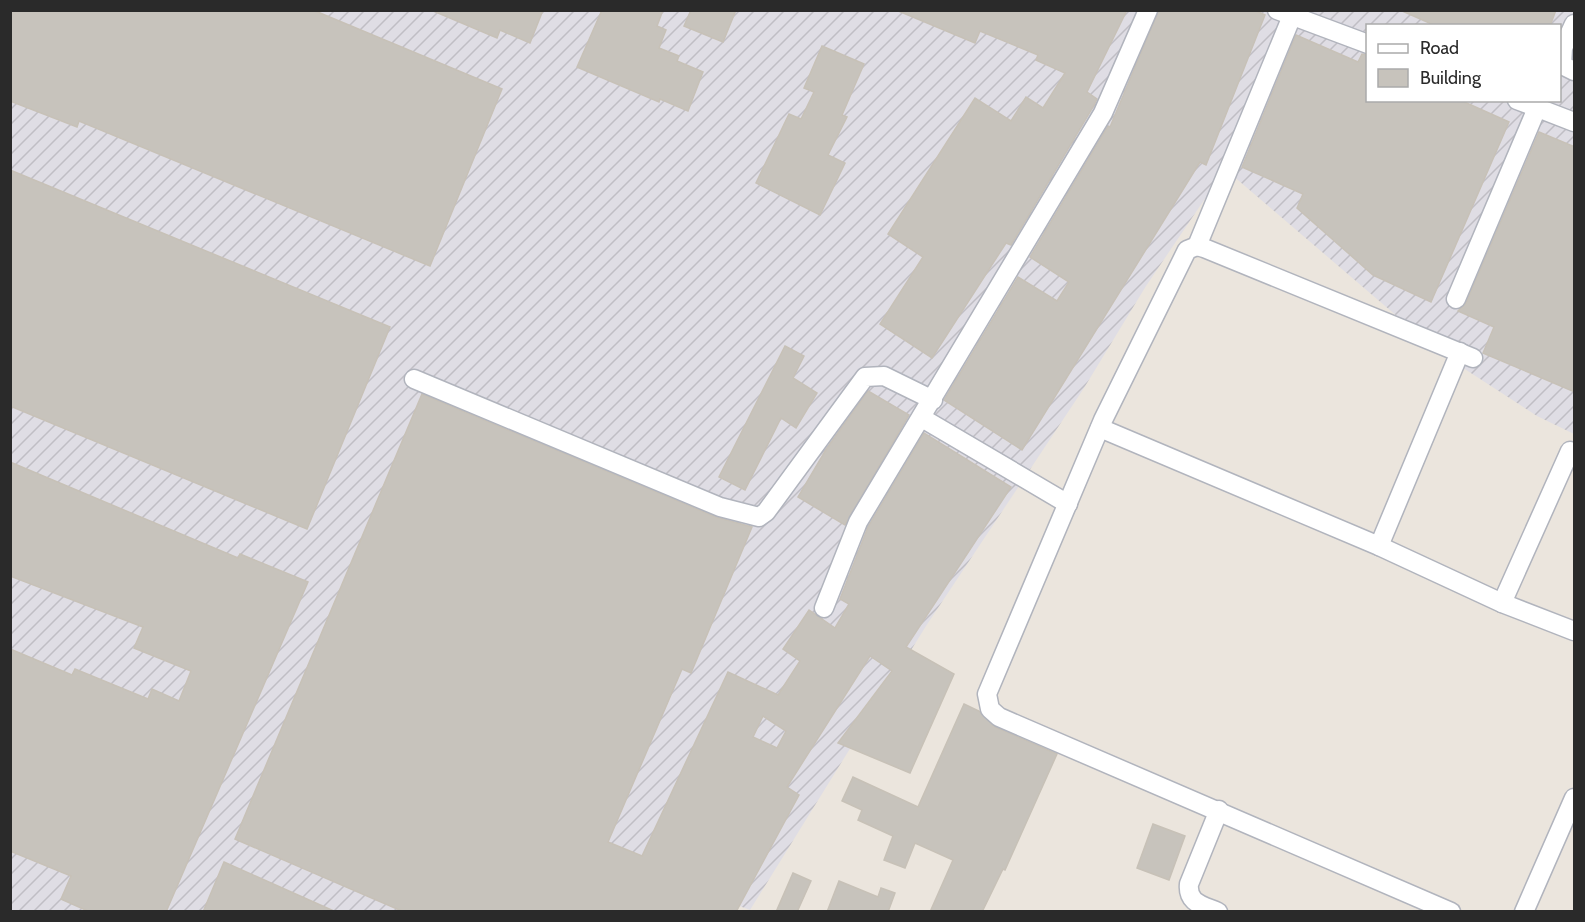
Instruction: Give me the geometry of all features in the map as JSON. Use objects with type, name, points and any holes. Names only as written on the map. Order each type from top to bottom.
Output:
[{"type":"lane","points":[[824,608],[858,522],[933,400],[1102,113],[1148,10]]},
{"type":"lane","points":[[1197,246],[1284,13],[1366,43]]},
{"type":"lane","points":[[1575,24],[1563,48],[1562,65],[1575,71]]},
{"type":"lane","points":[[1522,102],[1575,122]]},
{"type":"lane","points":[[1456,299],[1537,108]]},
{"type":"lane","points":[[1378,546],[1467,355],[1197,246],[1186,250],[1100,428],[987,694],[990,709],[999,717],[1452,912]]},
{"type":"lane","points":[[414,379],[720,507],[759,517],[766,512],[865,377],[884,376],[933,400]]},
{"type":"lane","points":[[922,418],[1068,504]]},
{"type":"lane","points":[[1100,428],[1378,546],[1502,603],[1575,631]]},
{"type":"lane","points":[[1502,603],[1570,451]]},
{"type":"lane","points":[[1524,912],[1575,798]]},
{"type":"lane","points":[[1218,912],[1191,900],[1188,894],[1189,884],[1219,810]]},
{"type":"shaded area","points":[[10,11],[1574,11],[1574,434],[1537,416],[1440,353],[1225,169],[1146,286],[1084,388],[926,626],[750,910],[623,862],[601,911],[11,911]]},
{"type":"building","points":[[10,10],[313,10],[502,89],[430,266],[79,121],[77,127],[10,101]]},
{"type":"building","points":[[431,10],[543,10],[530,43],[500,30],[497,38]]},
{"type":"building","points":[[602,10],[663,10],[657,26],[666,30],[659,48],[679,56],[677,61],[703,72],[688,111],[660,99],[659,102],[577,67]]},
{"type":"building","points":[[691,10],[736,10],[723,42],[684,26]]},
{"type":"building","points":[[896,10],[1127,10],[1087,92],[1097,99],[1093,107],[1011,245],[1006,243],[932,358],[880,324],[923,257],[888,234],[975,98],[1011,121],[1026,97],[1043,108],[1065,73],[1036,60],[1038,55],[980,31],[975,43]]},
{"type":"building","points":[[1159,10],[1254,10],[1265,15],[1206,165],[1200,162],[1022,450],[944,400],[1018,277],[1057,301],[1069,282],[1030,257],[1108,126],[1110,127]]},
{"type":"building","points":[[1400,10],[1556,10],[1551,24],[1432,24]]},
{"type":"building","points":[[1296,35],[1358,62],[1362,54],[1366,55],[1366,102],[1464,102],[1509,122],[1431,302],[1373,275],[1297,208],[1303,194],[1242,167]]},
{"type":"building","points":[[822,46],[864,64],[842,115],[847,117],[828,155],[845,163],[820,215],[756,183],[789,114],[801,119],[814,92],[804,88]]},
{"type":"building","points":[[1539,132],[1575,147],[1575,392],[1483,353],[1494,327],[1458,311],[1466,303]]},
{"type":"building","points":[[10,170],[390,327],[307,529],[10,406]]},
{"type":"building","points":[[785,346],[804,356],[793,378],[817,393],[796,428],[781,418],[745,490],[719,477]]},
{"type":"building","points":[[868,391],[909,415],[845,525],[798,497],[827,448]]},
{"type":"building","points":[[422,394],[716,517],[752,527],[691,673],[682,669],[608,842],[642,856],[728,672],[778,695],[800,661],[783,649],[809,610],[835,628],[849,604],[840,599],[868,527],[924,433],[1011,487],[906,647],[954,674],[910,773],[838,743],[892,671],[870,656],[787,787],[799,795],[736,912],[404,912],[235,839]],"holes":[[[763,716],[786,731],[777,748],[753,737]]]},
{"type":"building","points":[[10,462],[238,558],[240,554],[308,582],[166,912],[90,912],[61,899],[71,876],[10,851],[10,649],[72,675],[75,669],[148,699],[152,689],[179,701],[191,671],[134,648],[143,627],[10,576]]},
{"type":"building","points":[[964,704],[979,711],[995,727],[1057,754],[1005,870],[1003,869],[982,912],[930,912],[953,860],[915,843],[905,868],[884,860],[893,836],[858,820],[862,810],[842,801],[853,777],[918,807]]},
{"type":"building","points":[[1153,824],[1185,836],[1169,880],[1137,868]]},
{"type":"building","points":[[224,862],[336,912],[203,912]]},
{"type":"building","points":[[793,873],[811,881],[797,912],[776,912]]},
{"type":"building","points":[[839,881],[878,897],[881,888],[895,893],[888,912],[827,912]]}]
